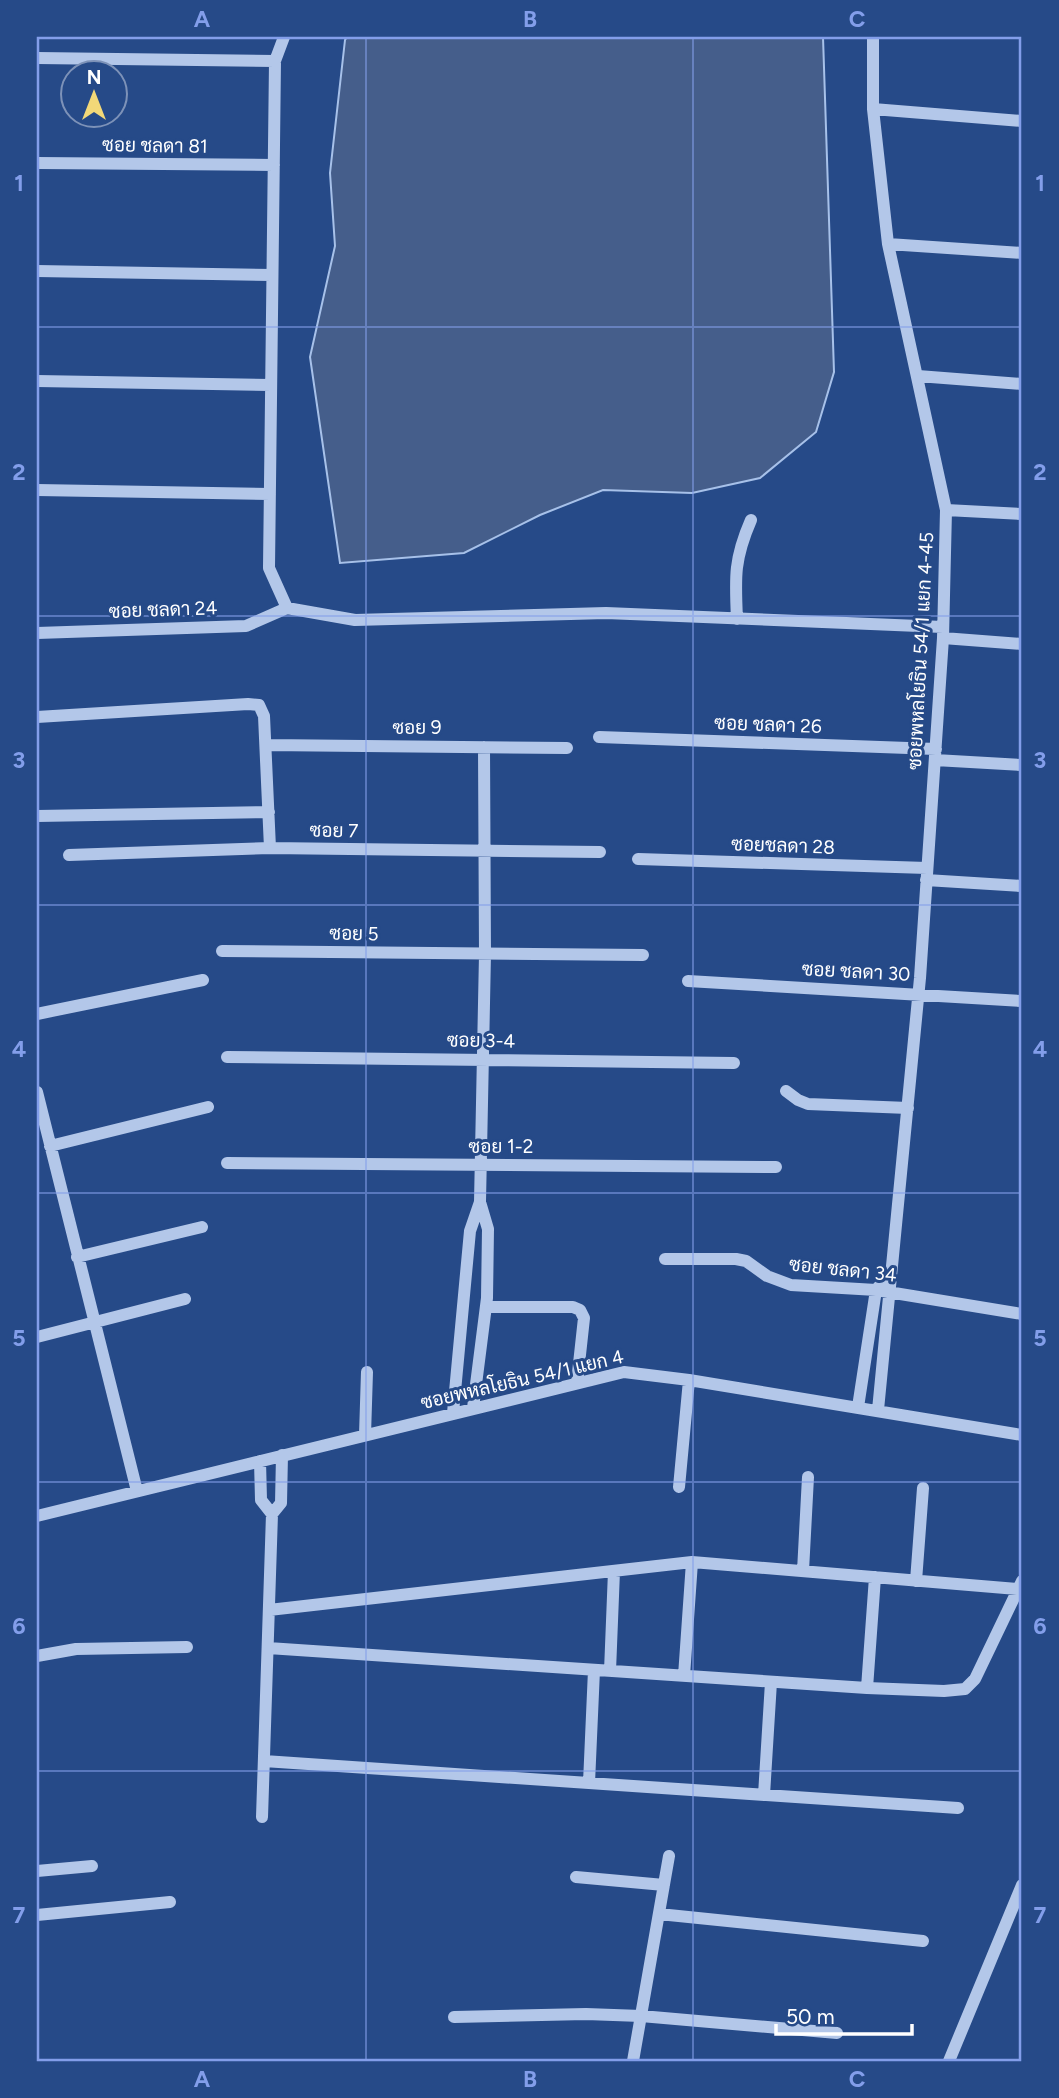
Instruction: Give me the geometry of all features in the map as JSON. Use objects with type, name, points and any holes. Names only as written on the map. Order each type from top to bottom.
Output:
[{"type":"street","points":[[284,37],[275,61],[269,568],[287,608],[355,620],[606,613],[737,618],[943,632],[1022,644]]},
{"type":"street","name":"ซอยพหลโยธิน 54/1 แยก 4-45","points":[[873,37],[873,109],[888,244],[946,510],[943,632],[919,994],[878,1410]]},
{"type":"street","points":[[37,58],[275,61]]},
{"type":"street","points":[[873,109],[1022,121]]},
{"type":"street","name":"ซอย ชลดา 81","points":[[37,163],[274,166]]},
{"type":"street","points":[[888,244],[1022,253]]},
{"type":"street","points":[[37,271],[272,275]]},
{"type":"street","points":[[918,376],[1022,384]]},
{"type":"street","points":[[37,381],[271,385]]},
{"type":"street","points":[[37,490],[270,494]]},
{"type":"street","points":[[946,510],[1022,514]]},
{"type":"street","points":[[737,618],[737,556],[751,520]]},
{"type":"street","name":"ซอย ชลดา 24","points":[[37,633],[246,626],[287,608]]},
{"type":"street","points":[[37,718],[259,705],[264,716],[267,745],[271,848]]},
{"type":"street","name":"ซอย ชลดา 26","points":[[599,737],[936,755],[1022,765]]},
{"type":"street","name":"ซอย 9","points":[[267,745],[567,748]]},
{"type":"street","points":[[453,1413],[470,1231],[480,1202],[485,954],[484,747]]},
{"type":"street","points":[[37,816],[269,812]]},
{"type":"street","name":"ซอย 7","points":[[69,855],[271,848],[600,852]]},
{"type":"street","name":"ซอยชลดา 28","points":[[638,859],[926,874],[1022,886]]},
{"type":"street","name":"ซอย 5","points":[[222,951],[643,955]]},
{"type":"street","points":[[37,1014],[203,980]]},
{"type":"street","name":"ซอย ชลดา 30","points":[[688,981],[1022,1001]]},
{"type":"street","name":"ซอย 3-4","points":[[228,1057],[734,1063]]},
{"type":"street","points":[[786,1091],[808,1104],[908,1108]]},
{"type":"street","points":[[37,1092],[137,1491]]},
{"type":"street","points":[[37,1156],[51,1149],[208,1107]]},
{"type":"street","name":"ซอย 1-2","points":[[227,1163],[776,1167]]},
{"type":"street","points":[[473,1408],[486,1307],[488,1229],[480,1202]]},
{"type":"street","points":[[77,1258],[202,1227]]},
{"type":"street","name":"ซอย ชลดา 34","points":[[665,1259],[736,1259],[746,1261],[767,1276],[791,1285],[876,1290],[1022,1314]]},
{"type":"street","points":[[858,1407],[876,1290],[891,1273]]},
{"type":"street","points":[[37,1337],[185,1299]]},
{"type":"street","points":[[486,1307],[573,1307],[580,1310],[584,1318],[577,1382]]},
{"type":"street","points":[[365,1435],[367,1372]]},
{"type":"street","name":"ซอยพหลโยธิน 54/1 แยก 4","points":[[37,1516],[624,1372],[689,1380],[1022,1435]]},
{"type":"street","points":[[679,1487],[689,1380]]},
{"type":"street","points":[[262,1817],[272,1514],[281,1503],[282,1455]]},
{"type":"street","points":[[260,1461],[261,1500],[272,1514]]},
{"type":"street","points":[[803,1571],[808,1477]]},
{"type":"street","points":[[916,1581],[923,1488]]},
{"type":"street","points":[[268,1648],[944,1691],[965,1689],[975,1679],[1020,1585],[916,1581],[692,1562],[269,1610]]},
{"type":"street","points":[[684,1676],[692,1562]]},
{"type":"street","points":[[610,1671],[614,1571]]},
{"type":"street","points":[[867,1688],[876,1577]]},
{"type":"street","points":[[37,1656],[76,1649],[187,1647]]},
{"type":"street","points":[[590,1783],[594,1670]]},
{"type":"street","points":[[764,1795],[771,1682]]},
{"type":"street","points":[[264,1761],[958,1808]]},
{"type":"street","points":[[633,2061],[668,1856]]},
{"type":"street","points":[[37,1871],[92,1866]]},
{"type":"street","points":[[576,1877],[664,1885]]},
{"type":"street","points":[[949,2061],[1022,1885]]},
{"type":"street","points":[[37,1915],[170,1902]]},
{"type":"street","points":[[659,1914],[923,1941]]},
{"type":"street","points":[[454,2018],[586,2014],[641,2016],[837,2033]]},
{"type":"water","points":[[347,37],[823,37],[834,372],[816,432],[760,478],[692,493],[603,490],[540,515],[464,553],[340,563],[310,357],[335,246],[330,173]]}]
